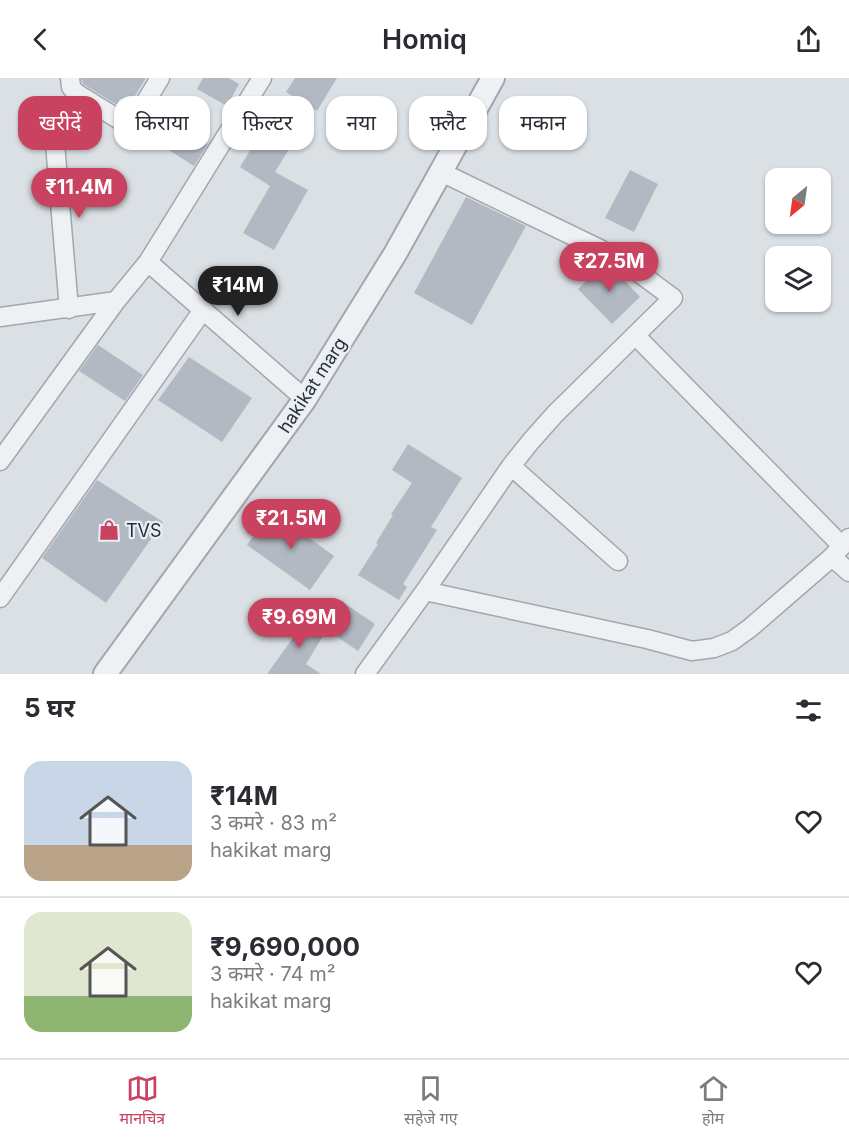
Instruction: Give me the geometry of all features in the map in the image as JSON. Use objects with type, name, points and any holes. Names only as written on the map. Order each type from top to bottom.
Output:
[{"type":"street","points":[[70,78],[71,87],[75,93],[123,122],[135,119],[160,78]]},
{"type":"street","points":[[0,461],[116,301],[148,262],[262,78]]},
{"type":"street","name":"hakikat marg","points":[[105,674],[305,399],[395,254],[493,78]]},
{"type":"street","points":[[56,150],[69,309]]},
{"type":"street","points":[[365,674],[511,466],[555,414],[673,298],[623,261],[441,172]]},
{"type":"street","points":[[148,262],[305,399]]},
{"type":"street","points":[[0,317],[116,301]]},
{"type":"street","points":[[0,598],[203,310]]},
{"type":"street","points":[[635,335],[841,547],[849,572]]},
{"type":"street","points":[[511,466],[618,561]]},
{"type":"street","points":[[425,591],[647,639],[692,651],[714,648],[732,641],[750,628],[841,547]]},
{"type":"building","points":[[81,78],[146,78],[135,96],[114,96],[114,103],[83,84]]},
{"type":"building","points":[[203,78],[229,78],[239,84],[232,96],[222,96],[222,103],[197,89]]},
{"type":"building","points":[[295,78],[337,78],[317,111],[314,109],[314,96],[293,96],[286,92]]},
{"type":"building","points":[[169,150],[204,150],[194,166]]},
{"type":"building","points":[[250,150],[289,150],[275,172],[308,190],[274,250],[243,233],[270,186],[240,167]]},
{"type":"building","points":[[630,170],[658,184],[634,232],[605,218]]},
{"type":"building","points":[[466,197],[526,226],[472,325],[414,293]]},
{"type":"building","points":[[604,264],[613,268],[640,297],[612,324],[578,289]]},
{"type":"building","points":[[98,345],[143,375],[125,401],[79,371]]},
{"type":"building","points":[[189,357],[252,398],[222,442],[158,400]]},
{"type":"building","points":[[408,444],[462,478],[431,527],[437,530],[403,584],[407,587],[399,600],[358,575],[378,544],[376,543],[393,515],[391,514],[412,483],[392,470]]},
{"type":"building","name":"TVS","points":[[97,480],[163,522],[106,603],[42,558]]},
{"type":"building","points":[[272,511],[334,556],[310,590],[247,545]]},
{"type":"building","points":[[341,601],[375,624],[358,651],[324,628]]},
{"type":"building","points":[[299,614],[326,631],[306,664],[321,674],[267,674],[295,635],[289,631]]},
{"type":"place","name":"TVS","points":[[109,530]]}]
